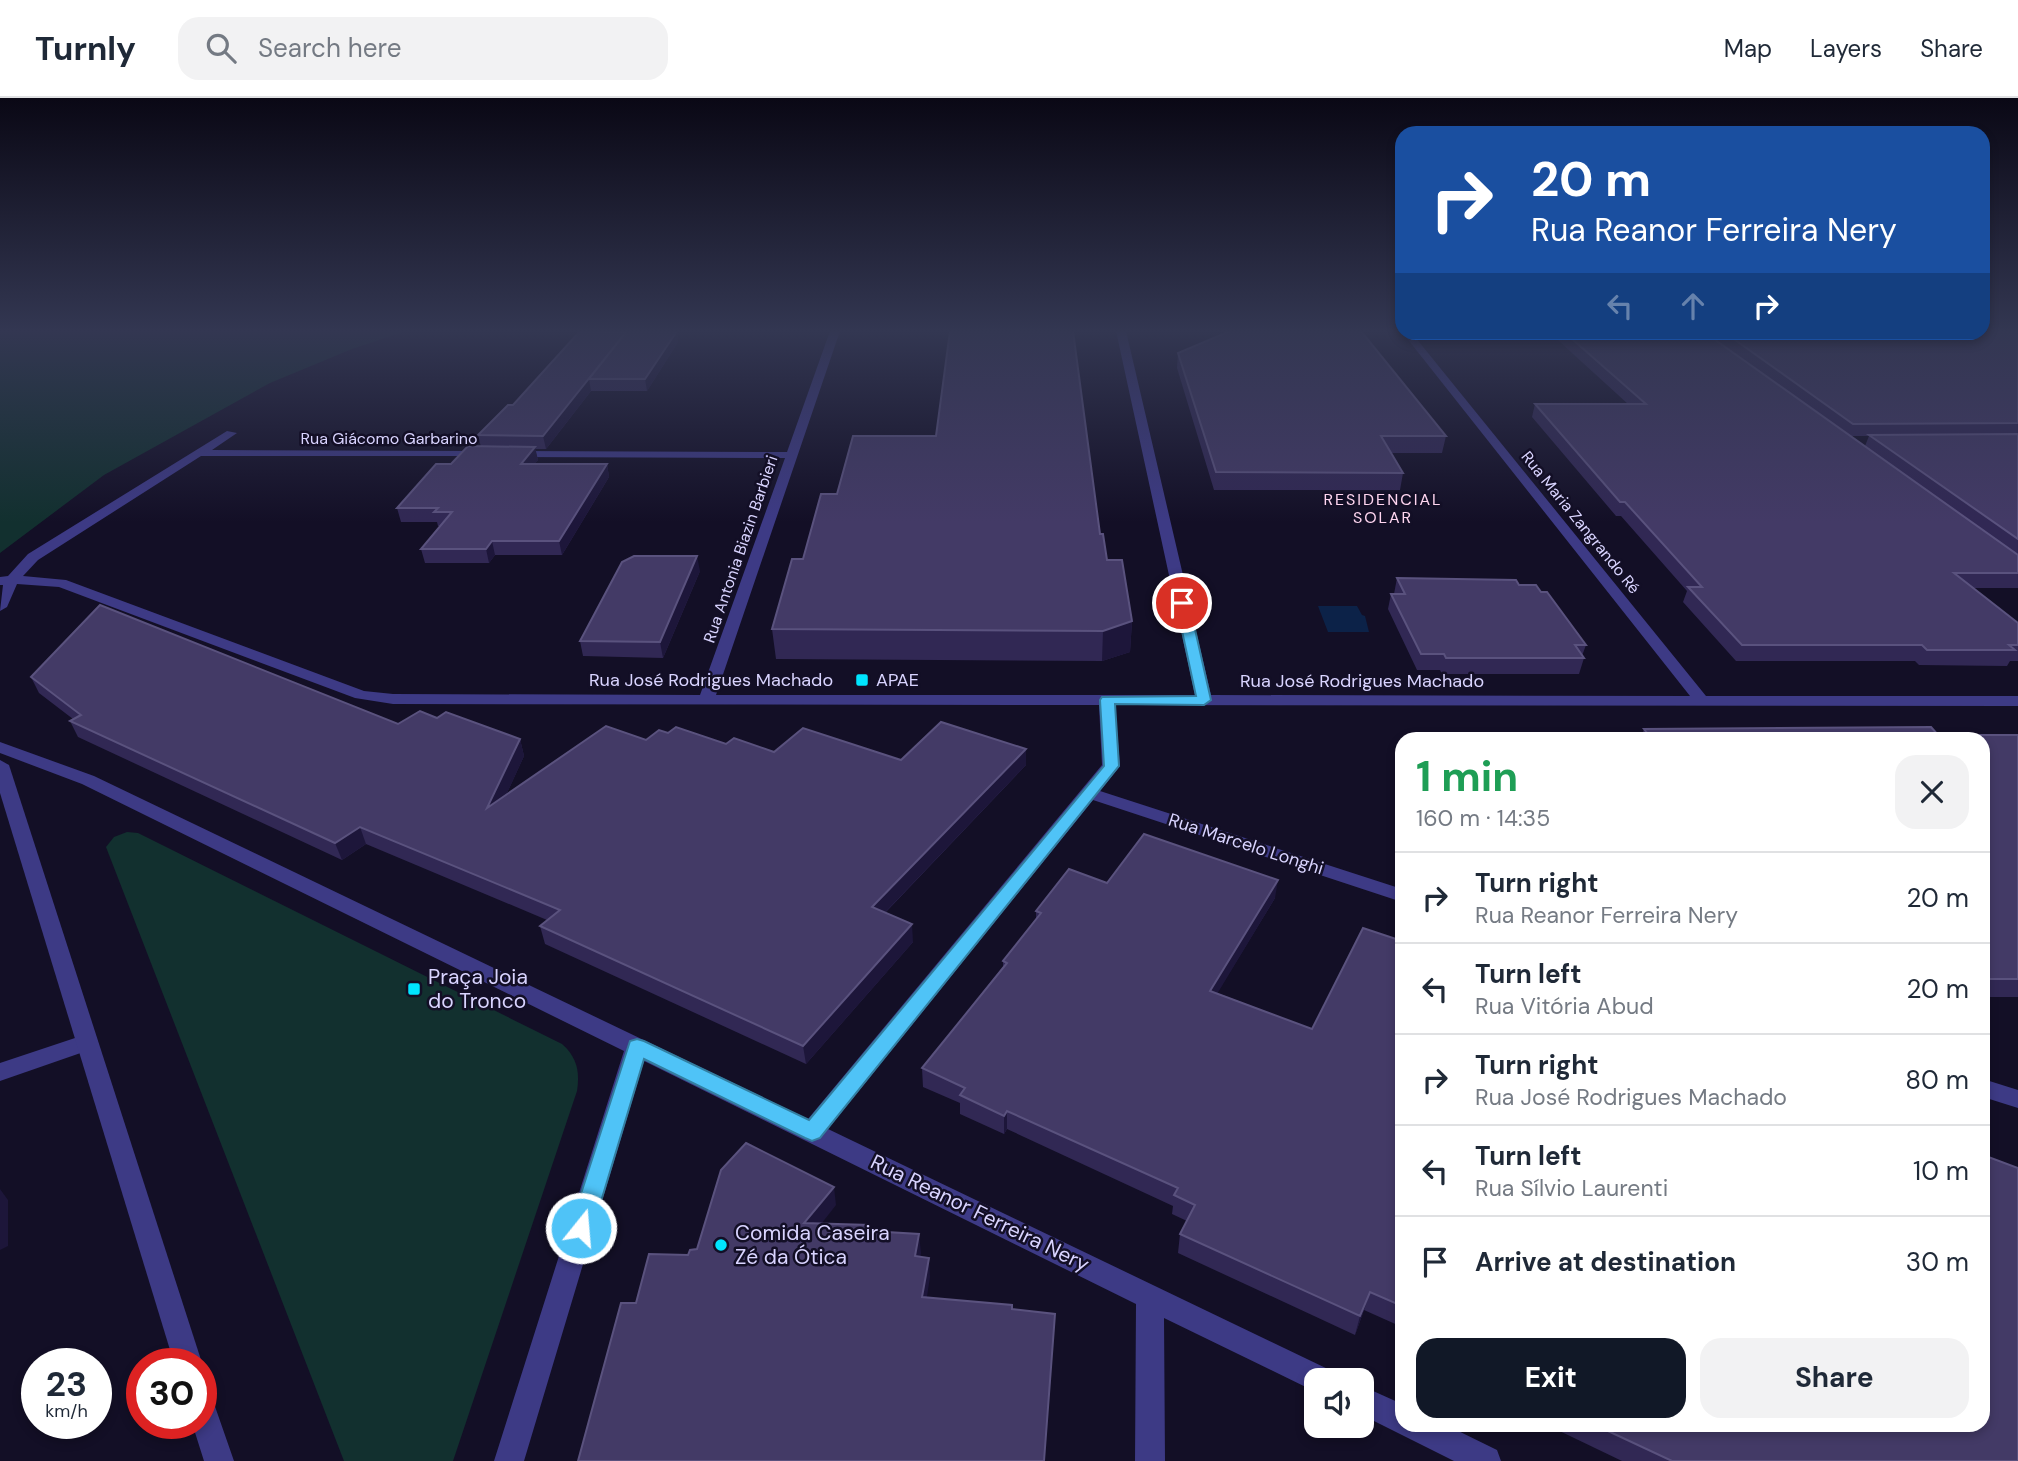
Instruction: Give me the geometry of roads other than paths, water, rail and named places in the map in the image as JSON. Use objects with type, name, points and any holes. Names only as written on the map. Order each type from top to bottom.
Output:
[{"type":"street","name":"Rua Antonia Biazin Barbieri","points":[[706,699],[812,395]]},
{"type":"street","points":[[1135,395],[1204,700]]},
{"type":"street","name":"Rua Maria Zangrando Ré","points":[[1456,395],[1702,701]]},
{"type":"street","points":[[0,607],[6,580],[33,557],[231,433]]},
{"type":"street","name":"Rua Giácomo Garbarino","points":[[197,453],[791,455]]},
{"type":"street","name":"Rua José Rodrigues Machado","points":[[6,580],[61,583],[361,695],[377,698],[2018,701]]},
{"type":"street","points":[[812,1132],[1111,766],[1107,700]]},
{"type":"street","name":"Rua Reanor Ferreira Nery","points":[[0,747],[88,780],[1304,1372]]},
{"type":"street","points":[[0,765],[183,1348]]},
{"type":"street","name":"Rua Marcelo Longhi","points":[[1090,793],[1395,894]]},
{"type":"street","points":[[0,1072],[88,1042]]},
{"type":"street","points":[[509,1461],[637,1047]]},
{"type":"street","points":[[1990,1088],[2018,1088]]},
{"type":"street","points":[[1990,1090],[2018,1099]]},
{"type":"street","points":[[1150,1297],[1150,1461]]},
{"type":"street","points":[[1374,1406],[1395,1416]]},
{"type":"street","points":[[1427,1432],[1486,1461]]},
{"type":"street","points":[[212,1439],[219,1461]]},
{"type":"water","points":[[1318,606],[1357,606],[1365,616],[1369,632],[1328,632]]},
{"type":"place","name":"APAE","points":[[862,680]]},
{"type":"place","name":"Praça Joia do Tronco","points":[[414,989]]},
{"type":"place","name":"Comida Caseira Zé da Ótica","points":[[721,1245]]},
{"type":"district","name":"RESIDENCIAL SOLAR","points":[[1383,508]]}]
